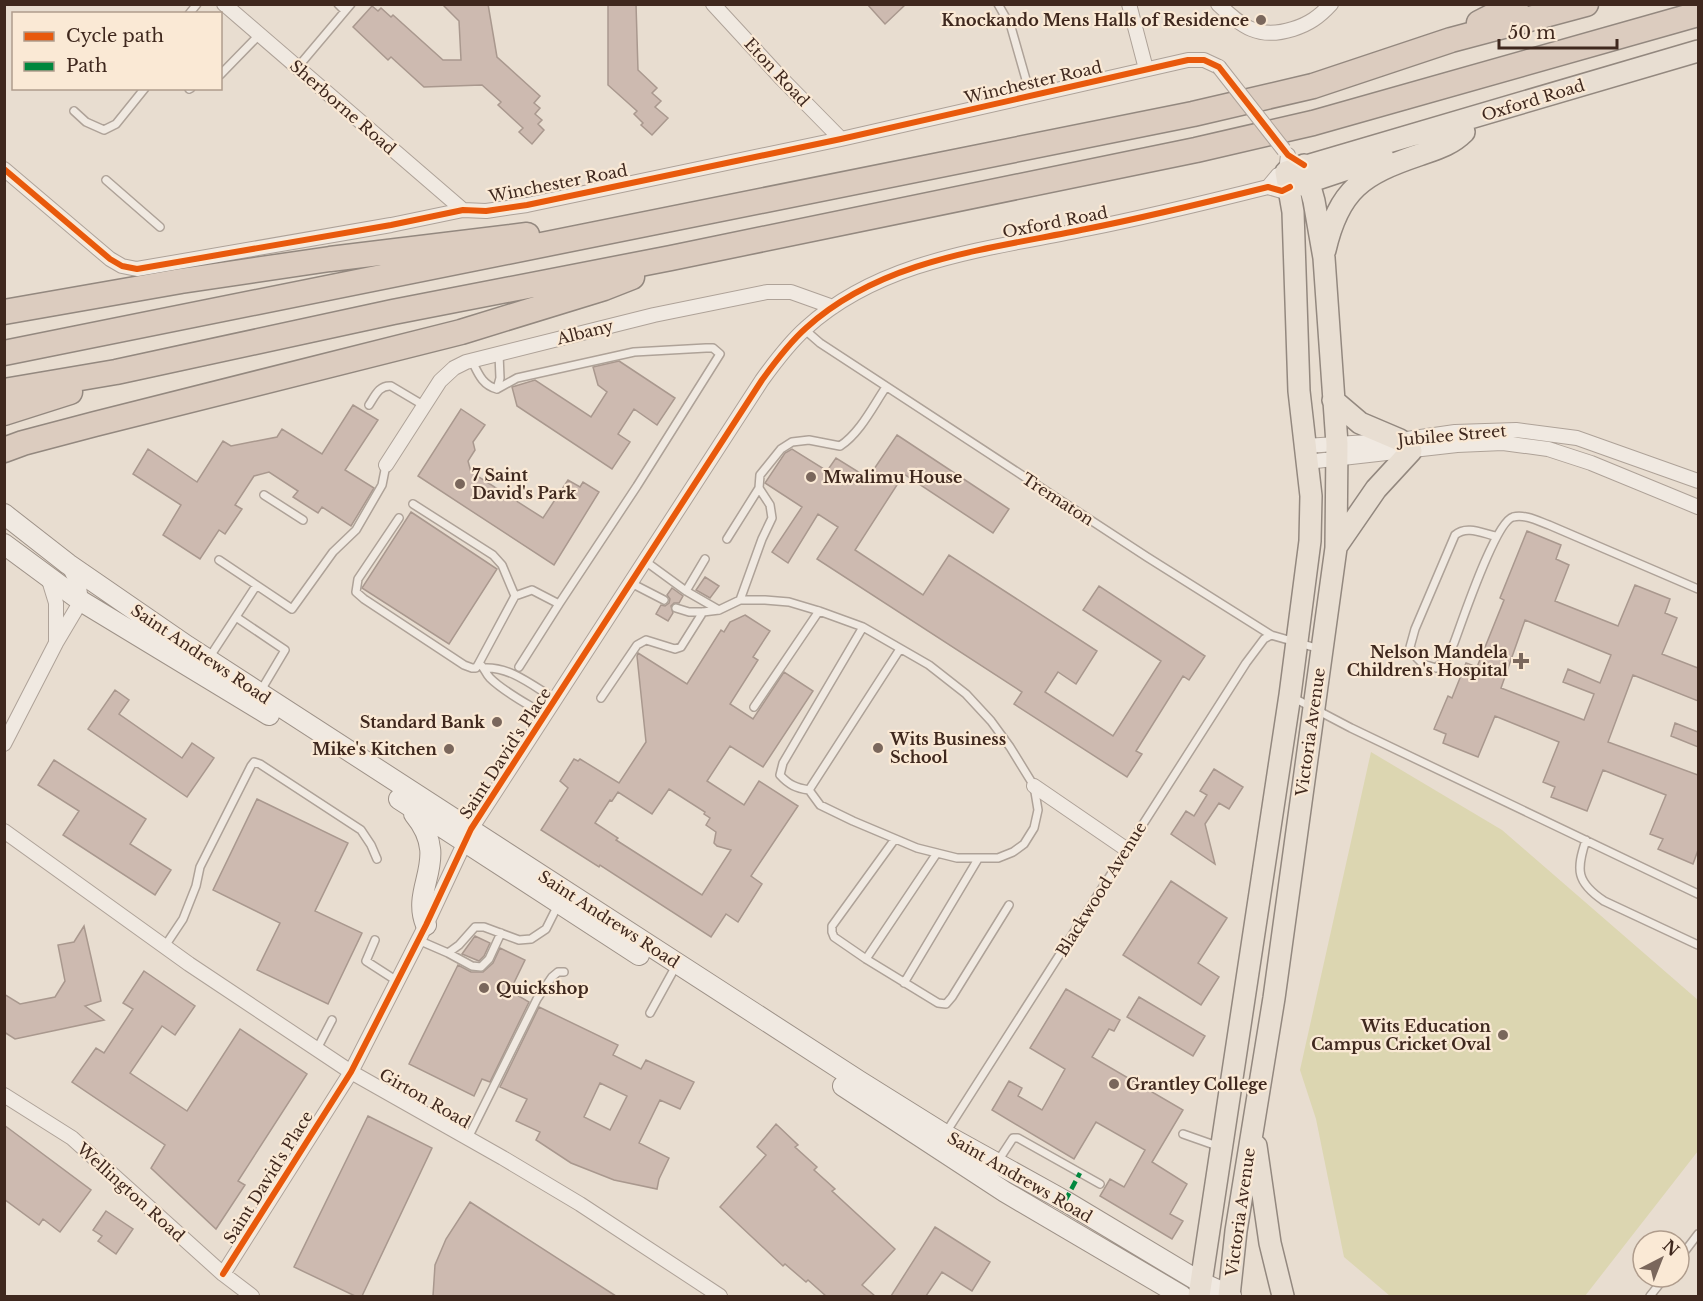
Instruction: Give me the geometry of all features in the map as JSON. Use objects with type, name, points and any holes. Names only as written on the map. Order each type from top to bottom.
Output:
[{"type":"highway","points":[[1451,40],[1482,20],[1516,4]]},
{"type":"highway","points":[[4,353],[1204,111],[1312,86],[1451,40],[1586,4]]},
{"type":"highway","points":[[4,391],[116,372],[393,312],[1065,178],[1313,123],[1698,14]]},
{"type":"highway","points":[[4,312],[181,282],[376,253],[509,236],[593,235]]},
{"type":"highway","points":[[4,466],[14,447],[461,332],[604,288],[671,258]]},
{"type":"highway","points":[[4,413],[94,383],[116,372]]},
{"type":"main road","name":"Oxford Road","points":[[1294,168],[1698,51]]},
{"type":"main road","name":"Oxford Road","points":[[1294,168],[1464,132],[1698,65]]},
{"type":"main road","points":[[1324,258],[1332,224],[1341,204],[1364,179],[1389,165],[1455,141],[1464,132]]},
{"type":"main road","name":"Victoria Avenue","points":[[1230,1296],[1236,1231],[1274,998],[1336,548],[1337,451],[1324,258],[1294,168]]},
{"type":"main road","name":"Victoria Avenue","points":[[1200,1289],[1290,695],[1310,541],[1311,496],[1299,391],[1293,212],[1294,168]]},
{"type":"main road","points":[[1333,400],[1360,423],[1406,445],[1336,548]]},
{"type":"main road","name":"Saint Andrews Road","points":[[4,514],[68,564],[468,836],[941,1142],[1057,1224],[1182,1296]]},
{"type":"main road","name":"Saint Andrews Road","points":[[4,544],[81,601],[314,742],[402,801],[468,836]]},
{"type":"main road","points":[[402,801],[428,836],[431,855],[422,932]]},
{"type":"main road","points":[[1253,1121],[1270,1243],[1283,1296]]},
{"type":"main road","name":"Saint Andrews Road","points":[[941,1142],[997,1163],[1200,1289],[1230,1296]]},
{"type":"street","name":"Sherborne Road","points":[[224,4],[463,210]]},
{"type":"street","name":"Eton Road","points":[[713,4],[841,139]]},
{"type":"street","points":[[1130,4],[1146,69]]},
{"type":"street","points":[[1218,4],[1240,23],[1254,31],[1270,34],[1309,24],[1331,4]]},
{"type":"street","name":"Winchester Road","points":[[4,169],[110,259],[129,268],[150,267],[391,225],[463,210],[486,211],[510,208],[841,139],[1199,59],[1210,61],[1219,67],[1294,168]]},
{"type":"street","name":"Oxford Road","points":[[833,307],[858,291],[908,268],[949,257],[1133,220],[1268,187],[1282,191],[1294,168]]},
{"type":"street","name":"Albany","points":[[386,465],[446,373],[472,360],[654,315],[767,292],[791,292],[833,307]]},
{"type":"street","name":"Saint David's Place","points":[[223,1274],[351,1072],[468,836],[762,380],[780,355],[804,329],[833,307]]},
{"type":"street","name":"Jubilee Street","points":[[1306,454],[1406,445],[1516,430],[1576,438],[1698,481]]},
{"type":"street","name":"Jubilee Street","points":[[1456,438],[1548,449],[1591,463],[1698,507]]},
{"type":"street","points":[[4,744],[56,643],[81,601],[79,587],[68,564]]},
{"type":"street","points":[[48,577],[56,603],[56,643]]},
{"type":"street","points":[[1034,786],[1126,849]]},
{"type":"street","name":"Girton Road","points":[[4,831],[165,946],[351,1072],[580,1204],[720,1296]]},
{"type":"street","name":"Wellington Road","points":[[4,1095],[72,1137],[223,1274],[252,1296]]},
{"type":"lane","points":[[338,4],[345,11]]},
{"type":"lane","points":[[297,68],[351,4]]},
{"type":"lane","points":[[998,4],[1011,27],[1031,97]]},
{"type":"lane","points":[[222,73],[259,35]]},
{"type":"lane","points":[[74,111],[86,122],[104,130],[116,124],[143,90]]},
{"type":"lane","points":[[106,180],[160,227]]},
{"type":"lane","name":"Trematon","points":[[804,329],[820,344],[1271,635],[1321,650]]},
{"type":"lane","points":[[472,360],[482,380],[490,387],[497,389],[517,378],[634,352],[712,348],[720,354],[519,667]]},
{"type":"lane","points":[[497,389],[500,378],[499,354]]},
{"type":"lane","points":[[369,405],[380,388],[391,386],[423,405]]},
{"type":"lane","points":[[727,539],[759,488],[760,475],[782,449],[792,442],[810,440],[840,446],[848,441],[886,387]]},
{"type":"lane","points":[[219,560],[292,609],[333,552],[356,530],[382,484],[386,465]]},
{"type":"lane","points":[[740,600],[772,518],[770,505],[759,488]]},
{"type":"lane","points":[[264,495],[303,520]]},
{"type":"lane","points":[[413,504],[493,555],[502,565],[515,596]]},
{"type":"lane","points":[[1495,536],[1468,529],[1460,530],[1455,535],[1414,629],[1410,647],[1413,655],[1423,664],[1436,668],[1446,659],[1495,536],[1506,520],[1513,517],[1528,517],[1698,590]]},
{"type":"lane","points":[[399,518],[357,579],[356,592],[464,665],[472,668],[496,667],[556,699]]},
{"type":"lane","points":[[686,591],[705,559]]},
{"type":"lane","points":[[645,561],[686,591],[719,610]]},
{"type":"lane","points":[[631,583],[664,600]]},
{"type":"lane","points":[[208,660],[256,586]]},
{"type":"lane","points":[[482,666],[515,596],[532,590],[559,603]]},
{"type":"lane","points":[[676,608],[689,612],[703,612],[719,610],[740,600],[789,603],[862,627],[929,665],[966,694],[991,721],[1034,786],[1038,810],[1034,828],[1024,844],[1013,852],[998,858],[978,859],[957,858],[917,848],[820,805],[809,790],[788,784],[780,775],[783,763],[862,627]]},
{"type":"lane","points":[[754,706],[819,611]]},
{"type":"lane","points":[[601,698],[637,645],[646,640],[675,649],[681,647],[703,612]]},
{"type":"lane","points":[[236,617],[285,650],[260,693]]},
{"type":"lane","name":"Blackwood Avenue","points":[[941,1142],[1246,663],[1264,639],[1271,635]]},
{"type":"lane","points":[[809,790],[900,648]]},
{"type":"lane","points":[[482,666],[488,676],[500,686],[545,715]]},
{"type":"lane","points":[[1290,695],[1351,728],[1698,894]]},
{"type":"lane","points":[[165,946],[183,919],[196,886],[200,867],[254,762],[361,830],[377,859]]},
{"type":"lane","points":[[895,839],[832,926],[832,932],[834,937],[866,959],[938,1003],[946,1004],[1009,905]]},
{"type":"lane","points":[[1586,840],[1580,859],[1579,872],[1582,881],[1592,892],[1604,901],[1698,945]]},
{"type":"lane","points":[[866,959],[937,853]]},
{"type":"lane","points":[[904,983],[978,859]]},
{"type":"lane","points":[[448,953],[459,945],[475,927],[484,927],[519,940],[531,939],[546,929],[562,897]]},
{"type":"lane","points":[[422,932],[448,953],[472,966],[481,967],[489,959],[501,933]]},
{"type":"lane","points":[[375,940],[366,961],[397,981]]},
{"type":"lane","points":[[650,1013],[674,970]]},
{"type":"lane","points":[[468,1138],[537,999],[552,977],[558,972],[564,972]]},
{"type":"lane","points":[[317,1049],[332,1020]]},
{"type":"lane","points":[[1183,1134],[1221,1148]]},
{"type":"lane","points":[[997,1163],[1013,1138],[1018,1137],[1100,1184]]},
{"type":"shaded area","name":"Wits Education Campus Cricket Oval","points":[[1371,752],[1502,830],[1698,1000],[1698,1151],[1637,1229],[1631,1229],[1631,1237],[1585,1296],[1390,1296],[1344,1257],[1316,1119],[1300,1070]]},
{"type":"building","points":[[442,4],[488,4],[497,57],[540,96],[534,103],[540,108],[535,114],[542,120],[538,124],[544,130],[532,144],[519,132],[523,128],[498,105],[501,102],[482,85],[424,87],[391,57],[388,60],[353,27],[372,6],[378,11],[381,8],[391,17],[393,15],[443,60],[461,60],[459,21]]},
{"type":"building","points":[[608,4],[636,4],[638,70],[657,88],[652,93],[661,101],[655,107],[668,118],[652,135],[641,125],[643,123],[634,114],[637,111],[608,85]]},
{"type":"building","points":[[867,4],[906,4],[885,24]]},
{"type":"building","points":[[619,361],[675,398],[657,425],[634,409],[618,434],[630,442],[612,469],[517,406],[512,387],[535,380],[591,417],[607,392],[598,385],[593,367]]},
{"type":"building","points":[[353,405],[378,420],[345,470],[374,488],[351,526],[322,507],[318,513],[293,497],[298,491],[269,472],[254,476],[235,505],[242,509],[225,534],[219,530],[200,559],[163,535],[181,505],[133,474],[148,449],[197,482],[223,441],[231,446],[277,437],[282,429],[322,454]]},
{"type":"building","name":"7 Saint David's Park","points":[[461,409],[485,425],[473,442],[475,450],[468,461],[471,472],[543,518],[568,480],[580,487],[583,482],[599,492],[554,565],[418,476]]},
{"type":"building","points":[[897,435],[1009,509],[993,533],[904,474],[855,550],[923,595],[949,555],[1097,651],[1076,684],[1058,672],[1045,692],[1113,736],[1161,661],[1083,610],[1099,586],[1205,656],[1189,680],[1183,676],[1136,751],[1142,754],[1127,777],[1014,704],[1022,692],[817,559],[838,527],[818,514],[788,563],[772,552],[802,507],[765,483],[785,453],[792,449],[827,471],[836,458],[868,478]]},
{"type":"building","points":[[411,512],[497,569],[449,644],[362,588]]},
{"type":"building","points":[[1527,531],[1561,545],[1556,559],[1569,565],[1555,601],[1618,626],[1635,585],[1670,599],[1665,613],[1677,618],[1662,654],[1698,668],[1698,701],[1633,675],[1608,742],[1698,775],[1698,850],[1693,864],[1658,849],[1663,839],[1650,834],[1666,795],[1603,770],[1587,811],[1551,797],[1555,787],[1543,782],[1559,742],[1495,716],[1478,757],[1443,743],[1446,734],[1434,729],[1448,696],[1452,698],[1466,663],[1477,667],[1504,600],[1500,598]],"holes":[[[1525,620],[1611,655],[1600,683],[1568,669],[1563,682],[1594,694],[1584,720],[1501,688]]]},
{"type":"building","points":[[705,577],[719,586],[710,598],[696,590]]},
{"type":"building","points":[[672,588],[683,596],[679,603],[671,606],[673,613],[668,621],[656,614],[661,605],[665,606],[669,603],[670,599],[667,595]]},
{"type":"building","points":[[745,615],[770,631],[753,657],[758,660],[730,704],[753,719],[784,672],[813,691],[763,767],[730,746],[707,781],[744,805],[759,781],[798,806],[751,876],[762,884],[738,922],[726,914],[711,937],[600,865],[599,867],[541,830],[568,788],[560,781],[574,759],[578,761],[580,759],[619,783],[646,742],[638,653],[687,684],[721,630],[724,632],[730,622]],"holes":[[[669,789],[705,812],[704,814],[710,818],[706,825],[716,832],[714,843],[731,850],[702,895],[616,840],[618,838],[595,823],[618,792],[652,814]]]},
{"type":"building","points":[[115,690],[129,700],[119,714],[182,758],[192,743],[214,758],[187,797],[88,729]]},
{"type":"building","points":[[1675,723],[1698,732],[1698,747],[1671,736]]},
{"type":"building","points":[[54,760],[146,819],[130,844],[171,870],[155,895],[63,835],[79,811],[38,785]]},
{"type":"building","points":[[1214,769],[1243,787],[1229,809],[1219,803],[1205,824],[1215,864],[1171,834],[1186,811],[1194,816],[1207,795],[1200,791]]},
{"type":"building","points":[[257,799],[348,843],[315,911],[362,933],[328,1004],[257,970],[280,923],[213,890]]},
{"type":"building","points":[[1171,881],[1227,918],[1198,963],[1219,977],[1201,1005],[1123,955]]},
{"type":"building","points":[[84,926],[101,1001],[85,1006],[104,1020],[15,1039],[4,1032],[4,994],[20,1004],[55,997],[65,981],[58,945],[74,942]]},
{"type":"building","points":[[475,936],[490,943],[479,961],[462,954]]},
{"type":"building","points":[[500,948],[525,960],[510,991],[529,1002],[490,1082],[482,1079],[474,1096],[409,1064],[458,965],[471,972],[483,972],[493,963]]},
{"type":"building","points":[[144,971],[195,1006],[175,1035],[162,1026],[130,1073],[187,1111],[240,1029],[307,1074],[238,1181],[245,1185],[216,1229],[151,1168],[165,1145],[72,1082],[96,1048],[104,1053],[133,1009],[123,1003]]},
{"type":"building","points":[[1066,989],[1120,1020],[1114,1031],[1109,1029],[1092,1057],[1183,1110],[1152,1162],[1187,1184],[1170,1214],[1183,1221],[1172,1239],[1100,1196],[1110,1179],[1124,1187],[1145,1150],[1096,1122],[1074,1159],[992,1110],[1009,1081],[1022,1088],[1018,1096],[1042,1110],[1065,1069],[1030,1048]]},
{"type":"building","points":[[1139,997],[1205,1036],[1193,1056],[1127,1017]]},
{"type":"building","points":[[539,1007],[618,1045],[613,1055],[641,1069],[646,1060],[694,1082],[680,1109],[660,1100],[639,1143],[669,1158],[657,1189],[614,1180],[571,1163],[536,1140],[540,1132],[516,1121],[527,1099],[500,1087]],"holes":[[[600,1083],[627,1096],[610,1130],[584,1117]]]},
{"type":"building","points":[[368,1116],[432,1148],[362,1296],[355,1296],[294,1267]]},
{"type":"building","points":[[776,1124],[798,1145],[795,1147],[817,1167],[814,1170],[835,1189],[832,1191],[895,1249],[862,1285],[875,1296],[826,1296],[808,1280],[806,1282],[785,1264],[783,1266],[720,1207],[766,1155],[757,1147]]},
{"type":"building","points":[[4,1125],[91,1190],[60,1232],[43,1219],[39,1225],[4,1199]]},
{"type":"building","points":[[470,1202],[616,1296],[433,1296],[435,1265],[446,1239]]},
{"type":"building","points":[[106,1211],[133,1229],[116,1254],[98,1241],[102,1236],[93,1230]]},
{"type":"building","points":[[935,1227],[990,1262],[972,1291],[942,1272],[926,1296],[891,1296]]},
{"type":"marked path","points":[[1065,1201],[1080,1173]]},
{"type":"cycle path","points":[[4,169],[110,259],[122,266],[137,269],[391,225],[463,210],[486,211],[527,205],[841,139],[1188,60],[1204,60],[1219,67],[1288,155],[1304,165]]},
{"type":"cycle path","points":[[223,1274],[351,1072],[426,925],[471,829],[762,380],[800,334],[836,305],[868,286],[938,260],[1200,204],[1268,187],[1282,191],[1290,187]]},
{"type":"place","name":"Knockando Mens Halls of Residence","points":[[1261,20]]},
{"type":"place","name":"Mwalimu House","points":[[811,477]]},
{"type":"place","name":"7 Saint David's Park","points":[[460,484]]},
{"type":"place","name":"Nelson Mandela Children's Hospital","points":[[1521,661]]},
{"type":"place","name":"Standard Bank","points":[[497,722]]},
{"type":"place","name":"Wits Business School","points":[[878,748]]},
{"type":"place","name":"Mike's Kitchen","points":[[449,749]]},
{"type":"place","name":"Quickshop","points":[[484,988]]},
{"type":"place","name":"Wits Education Campus Cricket Oval","points":[[1503,1035]]},
{"type":"place","name":"Grantley College","points":[[1114,1084]]}]
